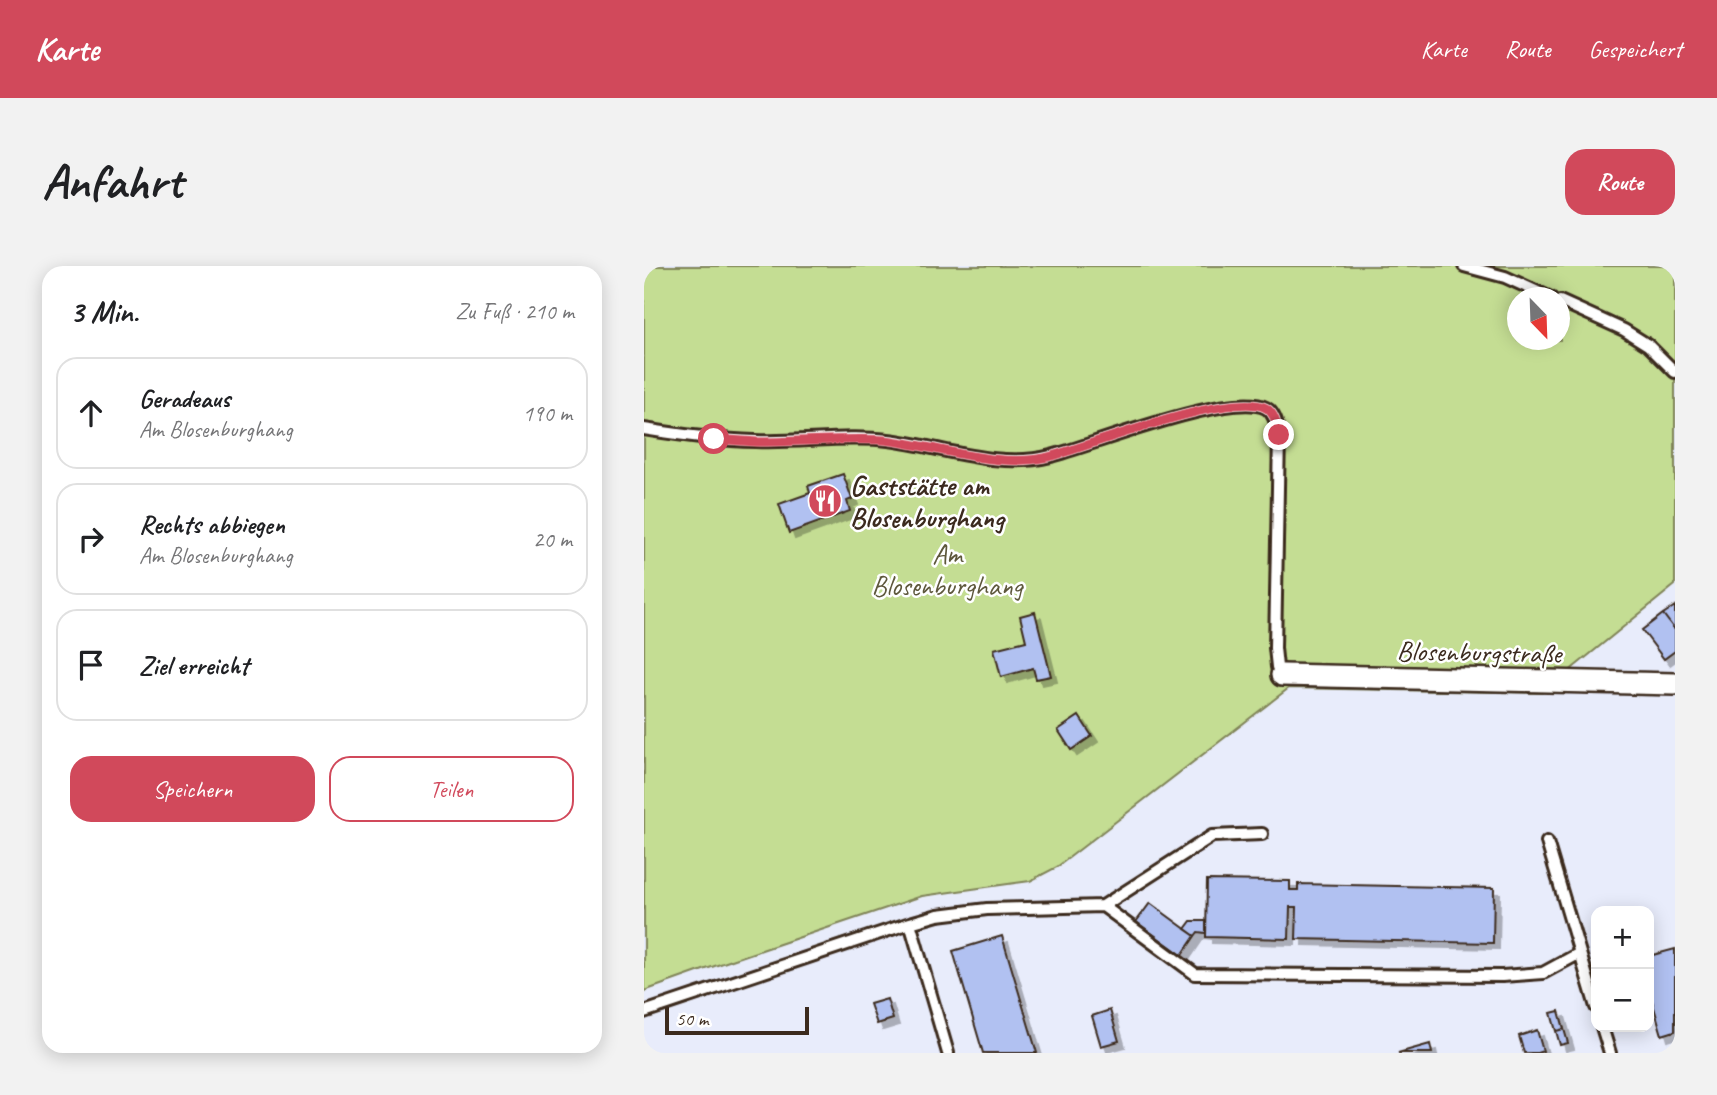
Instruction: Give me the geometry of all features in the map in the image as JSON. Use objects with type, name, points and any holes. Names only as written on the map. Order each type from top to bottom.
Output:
[{"type":"street","name":"Blosenburgstraße","points":[[1282,675],[1675,684]]},
{"type":"lane","points":[[1464,266],[1505,277],[1527,287]]},
{"type":"lane","points":[[1570,306],[1624,330],[1648,345],[1675,372]]},
{"type":"lane","points":[[644,429],[757,442],[887,440],[1020,461],[1049,457],[1192,412],[1245,403],[1257,404],[1269,409],[1276,421],[1279,435],[1275,648],[1277,667],[1282,675]]},
{"type":"lane","points":[[644,1012],[938,915],[987,909],[1103,906],[1212,836],[1262,834]]},
{"type":"lane","points":[[1546,842],[1591,990]]},
{"type":"lane","points":[[1103,906],[1195,974],[1502,976],[1543,973],[1580,953]]},
{"type":"lane","points":[[910,923],[948,1053]]},
{"type":"lane","points":[[1604,1032],[1610,1053]]},
{"type":"green space","name":"Am Blosenburghang","points":[[644,266],[1675,266],[1675,585],[1542,693],[1289,688],[1057,867],[1030,881],[922,896],[644,991]]},
{"type":"building","points":[[843,474],[852,499],[847,501],[850,511],[789,533],[779,504],[810,493],[808,486]]},
{"type":"building","points":[[1675,606],[1675,630],[1663,614]]},
{"type":"building","points":[[1035,612],[1051,676],[1036,679],[1033,668],[1001,677],[994,649],[1026,641],[1020,616]]},
{"type":"building","points":[[1663,614],[1675,630],[1675,651],[1664,659],[1642,630]]},
{"type":"building","points":[[1079,716],[1092,736],[1071,750],[1058,730]]},
{"type":"building","points":[[1207,880],[1290,881],[1290,890],[1298,890],[1298,884],[1494,888],[1493,943],[1296,939],[1297,907],[1290,907],[1289,939],[1206,937]]},
{"type":"building","points":[[1150,903],[1195,936],[1182,955],[1136,922]]},
{"type":"building","points":[[1191,921],[1206,921],[1206,933],[1198,932],[1195,936],[1185,929]]},
{"type":"building","points":[[1002,936],[1037,1053],[983,1053],[953,951]]},
{"type":"building","points":[[1675,949],[1675,1031],[1662,1035],[1654,1007],[1654,955]]},
{"type":"building","points":[[887,999],[893,1019],[877,1024],[870,1004]]},
{"type":"building","points":[[1110,1010],[1119,1041],[1101,1046],[1092,1016]]},
{"type":"building","points":[[1559,1011],[1564,1029],[1556,1031],[1551,1013]]},
{"type":"building","points":[[1564,1029],[1568,1043],[1560,1045],[1556,1031]]},
{"type":"building","points":[[1537,1030],[1543,1051],[1524,1053],[1519,1036]]},
{"type":"building","points":[[1430,1044],[1432,1053],[1398,1053]]},
{"type":"place","name":"Gaststätte am Blosenburghang","points":[[825,501]]},
{"type":"route","points":[[714,439],[757,442],[887,440],[1020,461],[1049,457],[1192,412],[1245,403],[1269,409],[1276,421],[1279,435]]}]
